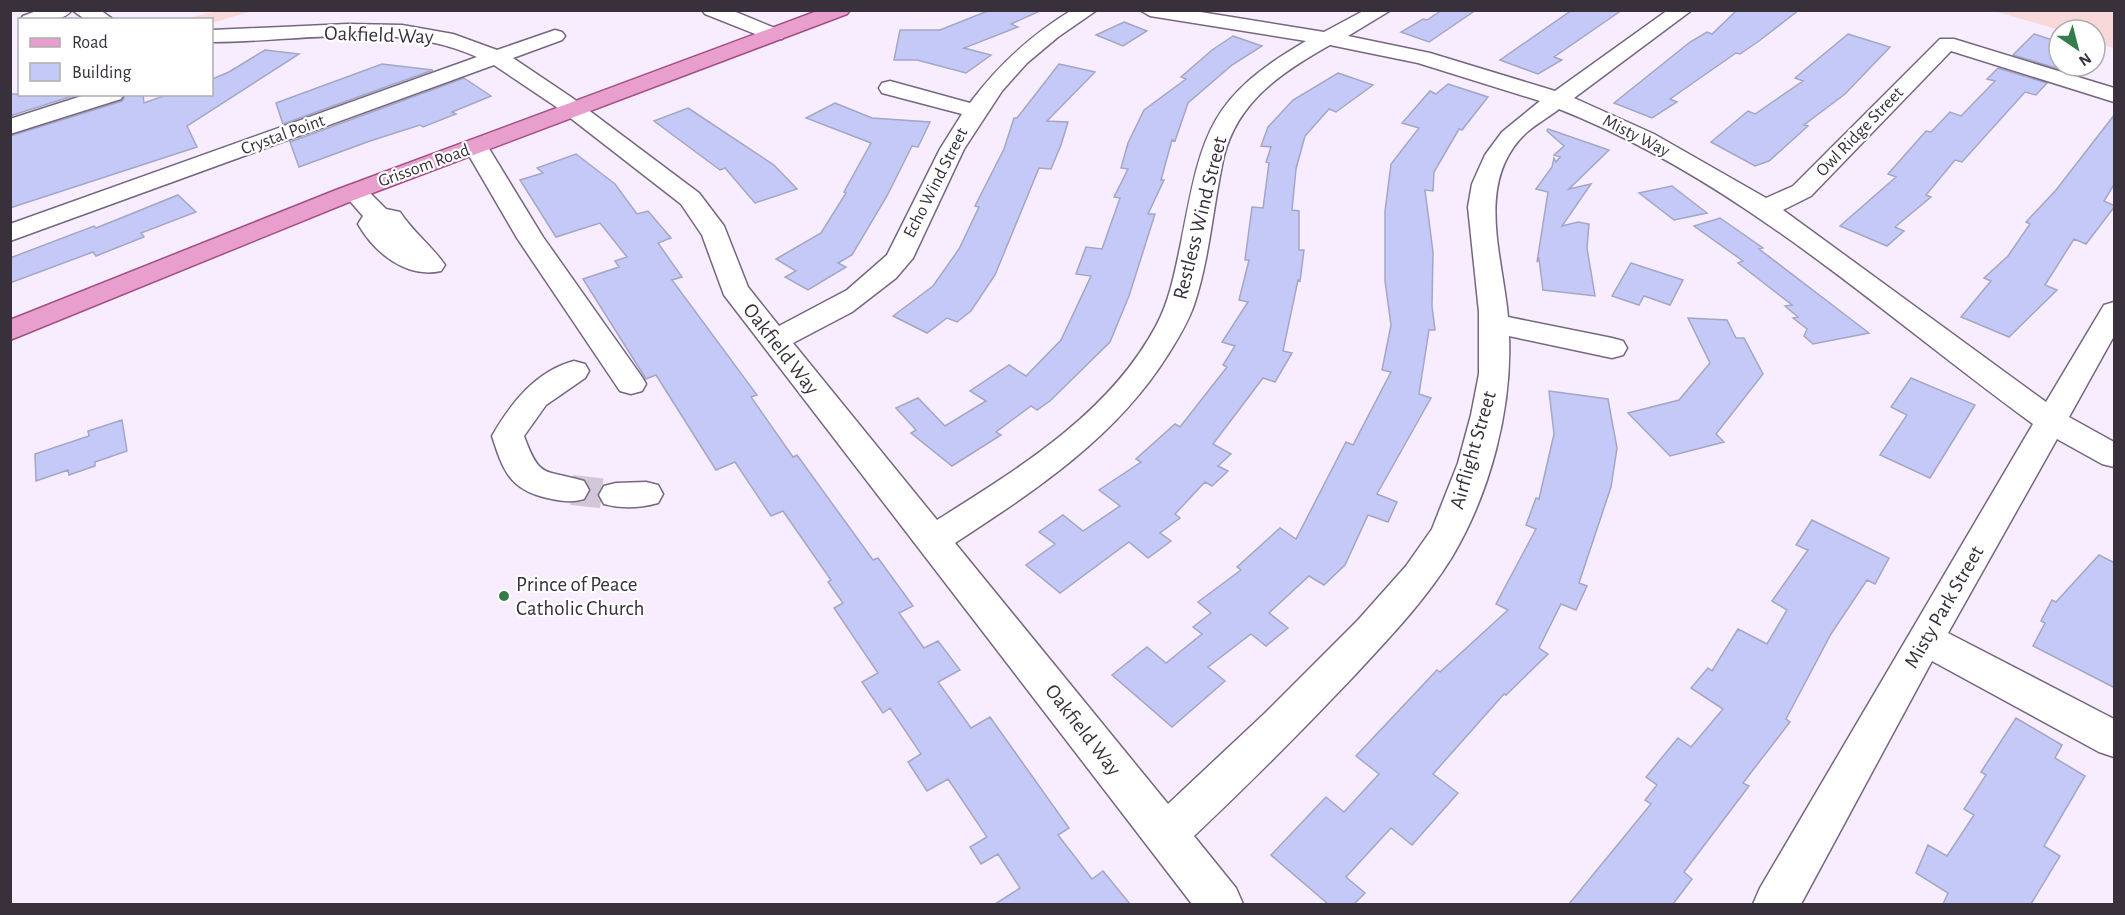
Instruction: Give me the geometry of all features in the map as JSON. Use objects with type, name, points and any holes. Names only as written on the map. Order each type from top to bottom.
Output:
[{"type":"main road","name":"Grissom Road","points":[[10,331],[355,192],[840,10]]},
{"type":"street","points":[[37,18],[63,10]]},
{"type":"street","points":[[82,10],[100,18]]},
{"type":"street","points":[[354,30],[378,10]]},
{"type":"street","points":[[712,10],[775,35]]},
{"type":"street","name":"Echo Wind Street","points":[[774,340],[848,303],[884,276],[899,258],[962,130],[1000,76],[1024,53],[1087,10]]},
{"type":"street","name":"Misty Way","points":[[1150,10],[1329,39],[1459,67],[1557,100],[1649,140],[1764,210],[2052,422],[2115,456]]},
{"type":"street","name":"Restless Wind Street","points":[[933,540],[1066,451],[1130,389],[1171,326],[1183,297],[1213,152],[1228,116],[1241,100],[1266,77],[1381,10]]},
{"type":"street","name":"Airflight Street","points":[[1166,835],[1241,765],[1403,598],[1440,546],[1457,513],[1486,421],[1494,376],[1492,323],[1481,207],[1483,188],[1497,152],[1510,136],[1682,10]]},
{"type":"street","name":"Oakfield Way","points":[[224,36],[354,30],[396,31],[454,39],[496,58],[574,110],[696,206],[717,241],[734,289],[1220,904]]},
{"type":"street","points":[[213,55],[224,36]]},
{"type":"street","name":"Crystal Point","points":[[10,233],[555,36]]},
{"type":"street","name":"Owl Ridge Street","points":[[1764,210],[1802,191],[1947,43],[2115,95]]},
{"type":"street","points":[[890,88],[975,111]]},
{"type":"street","points":[[10,127],[107,96]]},
{"type":"street","points":[[476,147],[530,238],[630,384]]},
{"type":"street","points":[[355,192],[377,215]]},
{"type":"street","name":"Misty Park Street","points":[[1776,904],[1925,639],[2115,311]]},
{"type":"street","points":[[1492,323],[1612,348]]},
{"type":"street","points":[[572,490],[531,482],[518,466],[508,436],[517,419],[544,388],[574,371]]},
{"type":"street","points":[[1925,639],[2115,739]]},
{"type":"shaded area","points":[[217,10],[252,11],[213,23],[213,18],[189,18]]},
{"type":"shaded area","points":[[1994,11],[2114,11],[2114,48],[2107,46],[2107,18],[2047,18],[2047,26]]},
{"type":"building","points":[[990,10],[1042,10],[1011,24],[1018,27],[964,48],[991,55],[966,73],[917,60],[894,60],[900,30],[940,30]]},
{"type":"building","points":[[1442,10],[1476,10],[1429,42],[1401,32],[1423,19],[1427,20]]},
{"type":"building","points":[[1572,10],[1622,10],[1554,57],[1562,60],[1538,74],[1500,60]]},
{"type":"building","points":[[1737,10],[1799,10],[1759,41],[1740,54],[1736,53],[1670,99],[1677,102],[1652,118],[1614,103],[1690,42],[1707,32],[1712,34]]},
{"type":"building","points":[[1124,22],[1147,31],[1123,46],[1096,35]]},
{"type":"building","points":[[1848,34],[1890,47],[1845,94],[1804,125],[1808,126],[1769,161],[1755,166],[1711,142],[1748,111],[1755,114],[1803,81],[1795,78]]},
{"type":"building","points":[[2034,34],[2047,38],[2047,65],[2013,55]]},
{"type":"building","points":[[1233,36],[1262,46],[1232,65],[1188,103],[1175,141],[1172,140],[1161,180],[1164,180],[1148,214],[1155,214],[1129,296],[1110,342],[1050,401],[1037,410],[1031,406],[996,432],[1001,435],[952,466],[911,433],[916,430],[896,408],[918,398],[945,426],[986,401],[970,391],[1009,365],[1026,376],[1061,340],[1091,276],[1076,274],[1086,247],[1102,249],[1120,198],[1114,197],[1128,169],[1121,168],[1128,143],[1144,110],[1186,79],[1181,77],[1212,50]]},
{"type":"building","points":[[265,50],[299,54],[187,126],[197,147],[10,208],[10,136],[122,101],[125,96],[143,96],[144,103],[163,96],[213,96],[213,79],[229,72]]},
{"type":"building","points":[[382,64],[433,70],[283,124],[276,103]]},
{"type":"building","points":[[1059,64],[1095,72],[1047,121],[1068,122],[1051,169],[1039,168],[995,275],[971,311],[957,322],[947,318],[927,333],[893,316],[933,286],[959,249],[979,207],[975,206],[1004,149],[1014,118],[1017,118]]},
{"type":"building","points":[[1998,68],[2047,83],[2036,95],[2025,92],[1962,162],[1955,160],[1926,195],[1931,197],[1895,227],[1904,231],[1887,246],[1840,226],[1896,177],[1888,174],[1926,131],[1931,132],[1950,112],[1961,116],[1995,81],[1987,79]]},
{"type":"building","points":[[1338,73],[1373,85],[1336,112],[1329,109],[1305,136],[1296,169],[1292,210],[1299,211],[1299,250],[1304,250],[1300,281],[1298,280],[1283,351],[1292,353],[1275,382],[1263,378],[1213,444],[1231,454],[1218,466],[1228,471],[1212,486],[1205,482],[1175,514],[1180,518],[1160,533],[1171,541],[1148,558],[1129,542],[1060,593],[1026,565],[1055,544],[1039,532],[1063,515],[1083,531],[1120,506],[1099,490],[1141,462],[1136,459],[1175,424],[1180,427],[1227,367],[1223,365],[1235,346],[1222,342],[1248,302],[1239,300],[1249,260],[1245,260],[1252,207],[1263,208],[1269,163],[1266,162],[1271,147],[1261,146],[1268,127],[1293,100]]},
{"type":"building","points":[[464,78],[491,96],[452,112],[456,114],[423,127],[420,125],[370,141],[299,167],[290,142]]},
{"type":"building","points":[[1448,84],[1488,97],[1462,130],[1459,129],[1434,172],[1433,191],[1425,190],[1433,252],[1432,306],[1435,330],[1429,330],[1419,394],[1431,398],[1377,494],[1397,502],[1388,522],[1368,515],[1345,565],[1324,585],[1309,576],[1269,613],[1288,628],[1266,646],[1251,634],[1208,667],[1225,681],[1172,727],[1112,675],[1147,647],[1166,663],[1202,634],[1193,627],[1211,613],[1198,602],[1241,570],[1237,567],[1280,528],[1296,539],[1346,442],[1353,445],[1391,372],[1382,370],[1391,325],[1385,281],[1385,211],[1391,164],[1419,128],[1402,123],[1430,91],[1436,94]]},
{"type":"building","points":[[10,94],[73,96],[10,116]]},
{"type":"building","points":[[835,103],[872,118],[930,122],[918,147],[912,146],[887,196],[852,255],[838,263],[846,267],[808,290],[785,277],[796,271],[776,259],[821,233],[846,193],[844,192],[871,143],[806,118]]},
{"type":"building","points":[[688,108],[774,165],[797,189],[755,203],[725,168],[720,170],[654,121]]},
{"type":"building","points":[[2115,114],[2115,183],[2104,201],[2115,206],[2086,244],[2074,239],[2045,285],[2057,290],[2009,337],[1961,317],[1991,281],[1984,278],[2008,256],[2030,224],[2026,222],[2056,190]]},
{"type":"building","points":[[1548,129],[1609,150],[1569,189],[1591,184],[1562,226],[1578,222],[1589,224],[1587,248],[1595,296],[1543,290],[1539,259],[1537,262],[1548,192],[1536,189],[1552,167],[1554,158],[1556,162],[1560,157],[1554,155],[1564,146],[1547,131]]},
{"type":"building","points":[[576,154],[615,184],[637,214],[648,211],[671,238],[658,243],[682,277],[672,280],[757,395],[751,397],[793,457],[797,455],[873,560],[878,558],[913,606],[899,613],[924,648],[938,641],[960,670],[938,682],[971,728],[990,717],[1069,828],[1058,835],[1092,879],[1103,871],[1130,904],[995,904],[1020,888],[998,854],[981,864],[970,847],[987,837],[948,779],[927,791],[908,762],[921,754],[890,708],[883,713],[862,682],[878,673],[834,608],[843,603],[828,582],[831,580],[783,511],[771,516],[735,462],[716,470],[656,375],[646,379],[583,279],[619,267],[615,261],[627,257],[600,223],[556,237],[520,180],[543,173],[537,168]]},
{"type":"building","points":[[1672,186],[1707,213],[1674,220],[1639,193]]},
{"type":"building","points":[[178,195],[196,212],[141,233],[144,237],[96,256],[93,252],[10,283],[10,258],[94,226],[96,228]]},
{"type":"building","points":[[1720,218],[1763,248],[1759,249],[1869,333],[1813,344],[1804,336],[1807,329],[1793,318],[1798,317],[1785,306],[1792,305],[1738,263],[1743,261],[1694,226]]},
{"type":"building","points":[[1631,263],[1683,280],[1670,305],[1644,296],[1639,305],[1612,296]]},
{"type":"building","points":[[1688,318],[1727,320],[1736,338],[1744,338],[1763,374],[1716,434],[1724,442],[1670,456],[1628,413],[1679,400],[1710,363]]},
{"type":"building","points":[[1911,378],[1975,405],[1930,478],[1880,455],[1907,415],[1891,407]]},
{"type":"building","points":[[1549,391],[1608,399],[1617,448],[1611,487],[1579,583],[1587,586],[1576,610],[1561,604],[1539,648],[1548,654],[1506,695],[1504,694],[1433,774],[1458,793],[1412,845],[1391,828],[1346,877],[1365,893],[1354,904],[1328,904],[1271,855],[1326,797],[1344,812],[1379,774],[1356,756],[1437,670],[1440,672],[1508,610],[1496,604],[1536,529],[1526,525],[1536,498],[1539,499],[1554,434]]},
{"type":"building","points":[[122,420],[127,451],[95,462],[95,466],[69,475],[68,470],[36,481],[35,454],[89,436],[88,431]]},
{"type":"building","points":[[1812,520],[1889,558],[1875,584],[1867,580],[1831,634],[1786,719],[1790,722],[1743,783],[1749,786],[1684,872],[1692,879],[1673,904],[1569,904],[1651,804],[1645,800],[1657,785],[1646,777],[1678,738],[1691,747],[1723,709],[1691,688],[1708,668],[1712,671],[1738,629],[1767,644],[1787,610],[1772,601],[1808,550],[1796,545]]},
{"type":"building","points":[[2099,555],[2115,563],[2115,688],[2033,646],[2045,623],[2041,621],[2052,600],[2056,602]]},
{"type":"building","points":[[2016,718],[2062,745],[2055,758],[2085,776],[2044,846],[2060,856],[2031,904],[1943,904],[1948,893],[1916,873],[1928,845],[1947,856],[1974,815],[1964,809],[1986,775],[1981,772]]},
{"type":"tunnel","points":[[572,490],[616,495]]},
{"type":"place","name":"Prince of Peace Catholic Church","points":[[504,596]]}]
